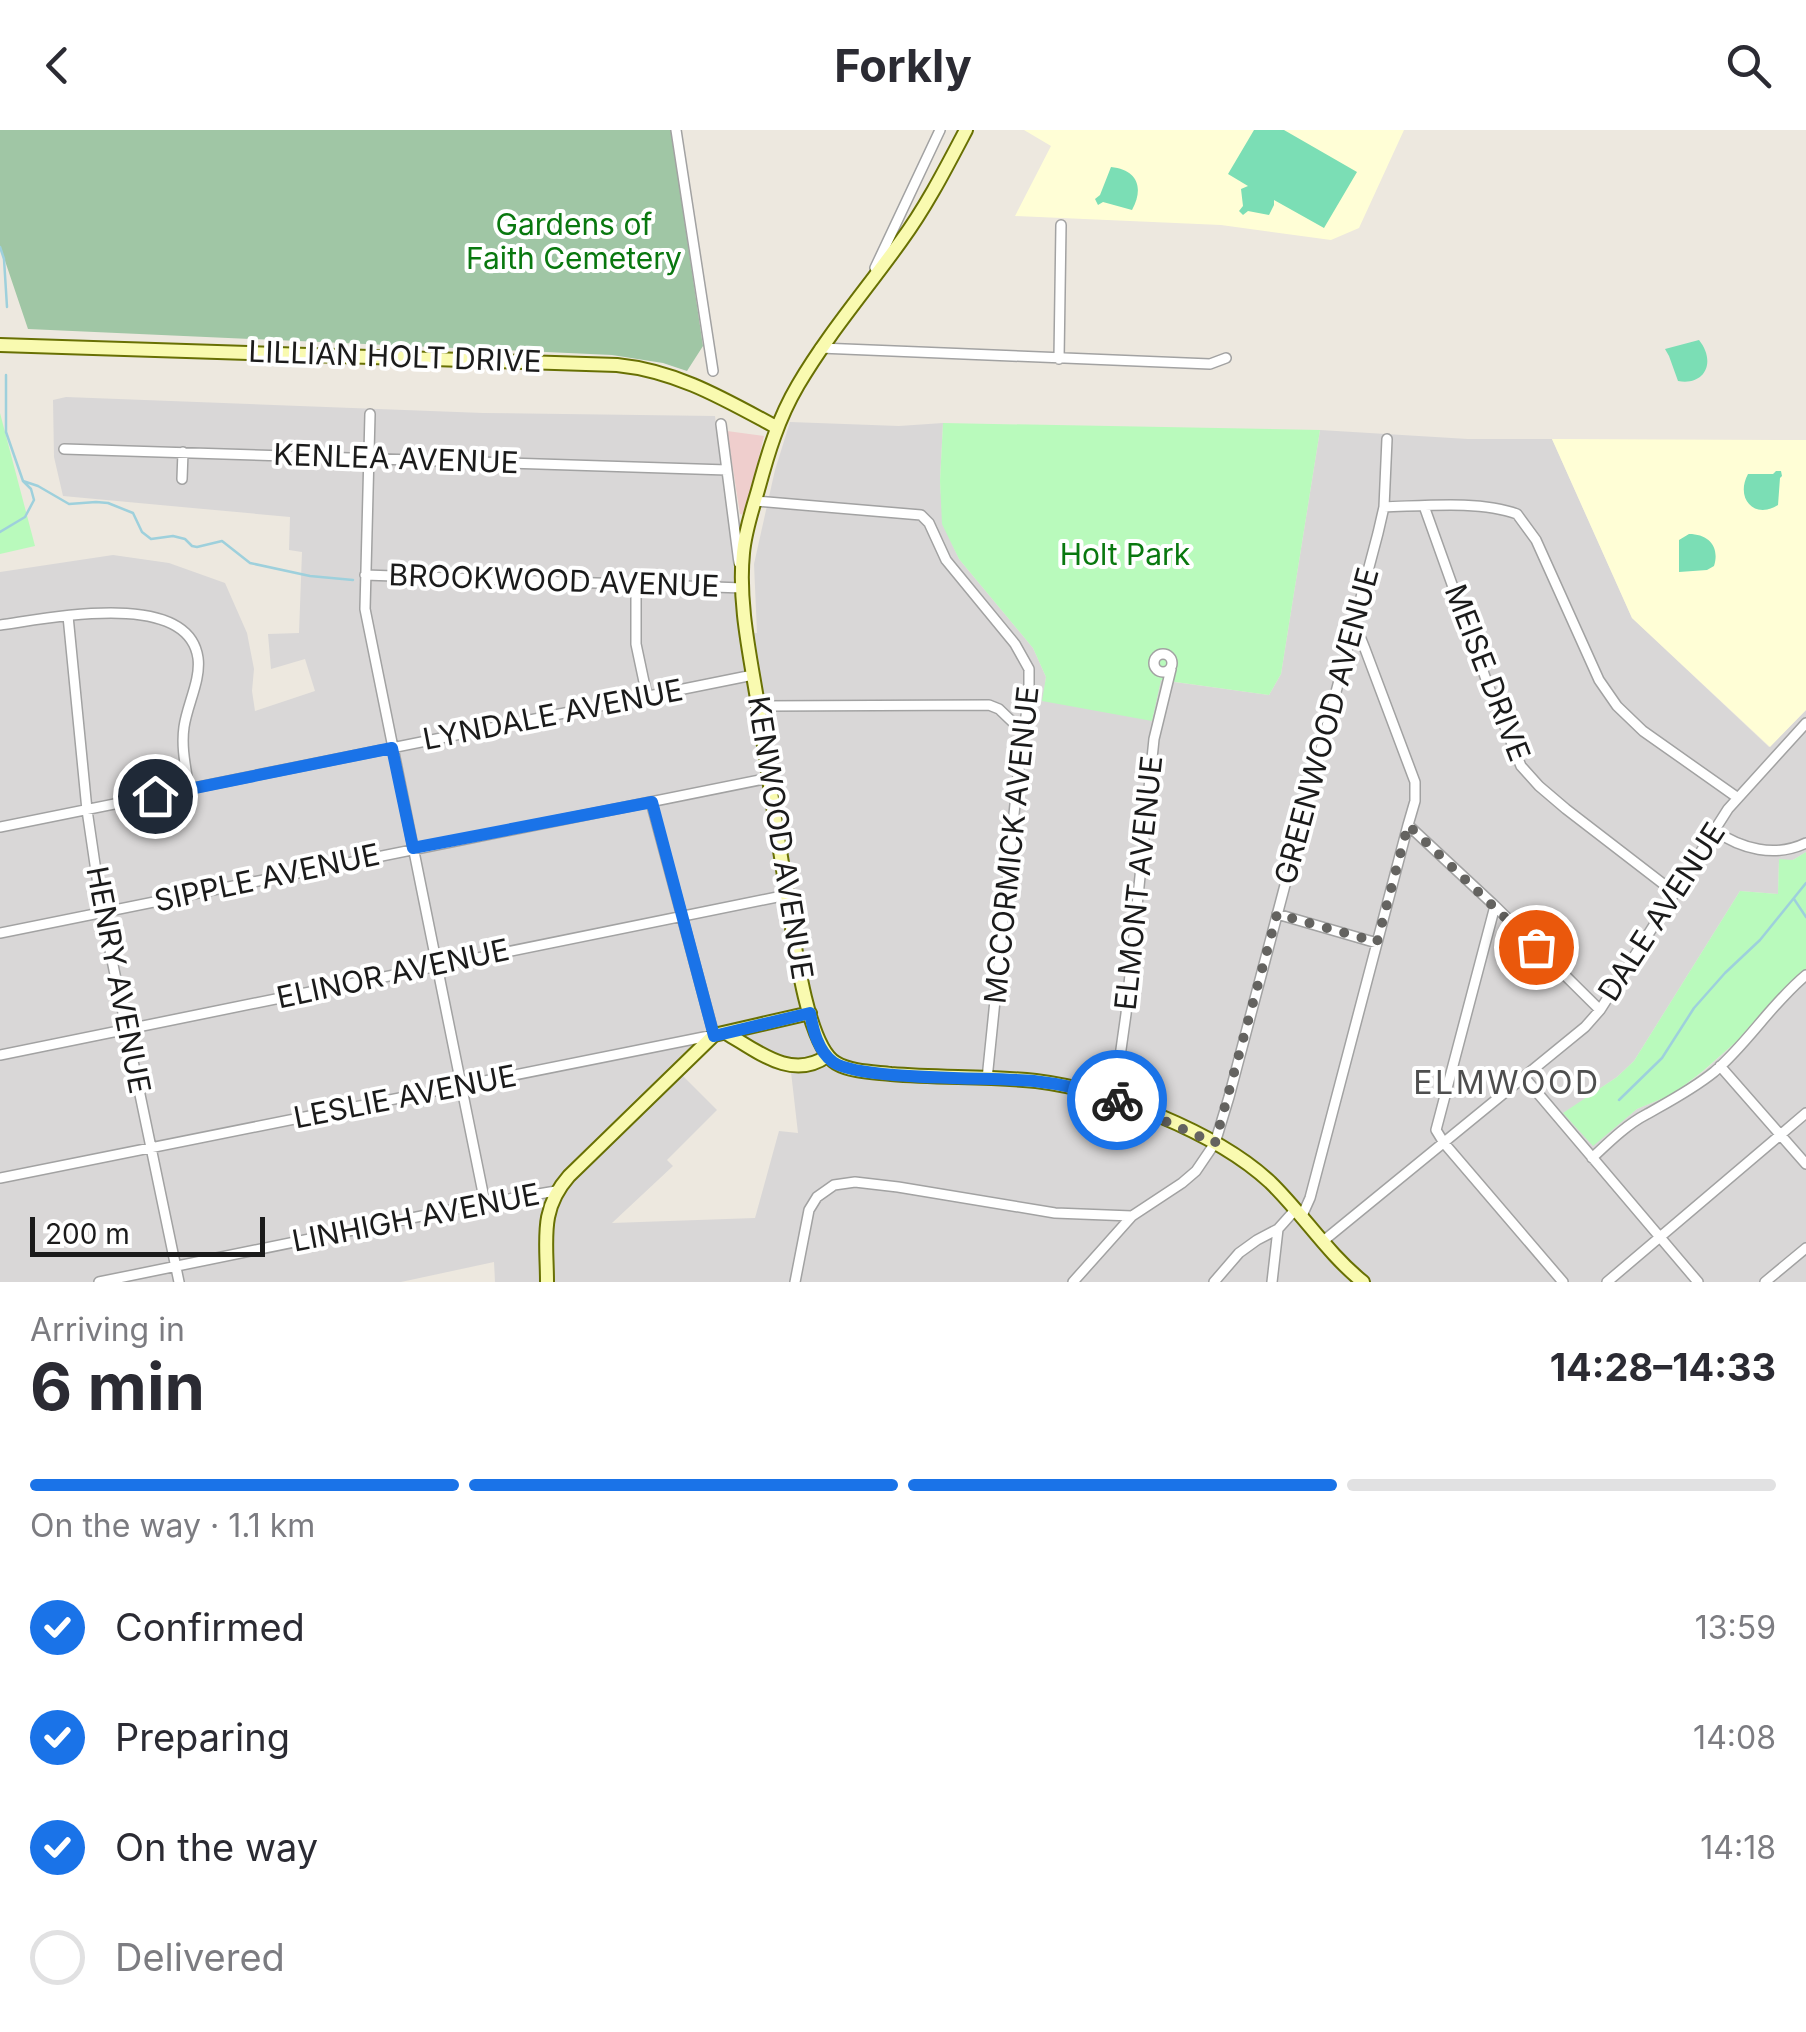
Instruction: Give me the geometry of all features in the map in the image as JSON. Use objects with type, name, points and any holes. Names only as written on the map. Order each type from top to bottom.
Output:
[{"type":"main road","name":"KENWOOD AVENUE","points":[[828,1056],[817,1038],[810,1013],[787,896],[746,629],[742,588],[744,541],[776,427],[820,348],[914,221],[966,130]]},
{"type":"main road","name":"LILLIAN HOLT DRIVE","points":[[0,345],[617,364],[682,379],[776,427]]},
{"type":"main road","name":"LESLIE AVENUE","points":[[720,1034],[810,1013]]},
{"type":"main road","points":[[547,1282],[548,1212],[556,1191],[720,1034],[775,1062],[815,1064],[828,1056],[838,1064],[868,1072],[1036,1081],[1114,1099],[1215,1143],[1247,1163],[1363,1282]]},
{"type":"street","points":[[676,130],[713,371]]},
{"type":"street","points":[[863,290],[940,130]]},
{"type":"street","points":[[1060,359],[1061,225]]},
{"type":"street","points":[[820,348],[1210,364],[1226,358]]},
{"type":"street","points":[[370,414],[365,608],[485,1203]]},
{"type":"street","points":[[721,424],[742,571]]},
{"type":"street","name":"GREENWOOD AVENUE","points":[[1073,1282],[1132,1216],[1189,1178],[1215,1143],[1384,507],[1387,440]]},
{"type":"street","name":"KENLEA AVENUE","points":[[64,449],[727,470]]},
{"type":"street","points":[[182,479],[183,452]]},
{"type":"street","name":"MCCORMICK AVENUE","points":[[754,501],[924,517],[946,560],[1028,663],[1029,694],[988,1079]]},
{"type":"street","name":"MEISE DRIVE","points":[[1424,506],[1521,766],[1538,786],[1675,893]]},
{"type":"street","points":[[1384,507],[1492,509],[1520,517],[1536,540],[1599,680],[1616,706],[1643,731],[1738,798]]},
{"type":"street","name":"BROOKWOOD AVENUE","points":[[365,574],[742,588]]},
{"type":"street","points":[[636,584],[636,644],[647,696]]},
{"type":"street","points":[[0,624],[109,613],[170,622],[184,630],[198,660],[183,733],[189,789]]},
{"type":"street","name":"HENRY AVENUE","points":[[68,616],[102,912],[178,1282]]},
{"type":"street","points":[[1214,1282],[1248,1246],[1298,1214],[1310,1198],[1415,801],[1415,782],[1366,648],[1352,630]]},
{"type":"street","name":"ELMONT AVENUE","points":[[1114,1099],[1154,739],[1170,669]]},
{"type":"street","name":"LYNDALE AVENUE","points":[[0,828],[753,674]]},
{"type":"street","points":[[758,706],[989,705],[1000,709],[1024,733]]},
{"type":"street","name":"DALE AVENUE","points":[[1322,1242],[1586,1027],[1714,830],[1806,724]]},
{"type":"street","name":"SIPPLE AVENUE","points":[[0,933],[769,778]]},
{"type":"street","points":[[652,802],[682,916],[720,1034]]},
{"type":"street","points":[[1408,825],[1600,1010]]},
{"type":"street","points":[[1714,830],[1756,849],[1789,850],[1806,843]]},
{"type":"street","name":"ELINOR AVENUE","points":[[0,1055],[787,896]]},
{"type":"street","points":[[1495,906],[1437,1132],[1562,1282]]},
{"type":"street","points":[[1277,914],[1377,942]]},
{"type":"street","points":[[1592,1158],[1634,1122],[1688,1091],[1720,1066],[1806,975]]},
{"type":"street","name":"LESLIE AVENUE","points":[[0,1178],[720,1034]]},
{"type":"street","points":[[1720,1066],[1806,1164]]},
{"type":"street","points":[[1524,1078],[1698,1282]]},
{"type":"street","points":[[1607,1282],[1806,1113]]},
{"type":"street","points":[[795,1282],[809,1210],[824,1190],[845,1182],[1055,1213],[1132,1216]]},
{"type":"street","name":"LINHIGH AVENUE","points":[[99,1282],[556,1191]]},
{"type":"street","points":[[1272,1282],[1278,1228]]},
{"type":"street","points":[[1765,1282],[1806,1248]]},
{"type":"shaded area","points":[[1024,130],[1404,130],[1359,228],[1331,240],[1221,225],[1015,216],[1051,146]]},
{"type":"shaded area","points":[[66,397],[483,413],[715,416],[743,634],[757,633],[754,564],[790,422],[899,426],[943,423],[943,524],[959,559],[1033,648],[1046,677],[1043,700],[1152,720],[1160,680],[1269,695],[1281,674],[1320,430],[1468,439],[1552,439],[1632,618],[1769,747],[1806,710],[1806,852],[1793,860],[1779,860],[1778,894],[1740,891],[1634,1061],[1564,1113],[1593,1145],[1637,1109],[1673,1094],[1705,1070],[1806,971],[1806,1282],[495,1282],[494,1262],[401,1282],[0,1282],[0,572],[113,555],[169,563],[225,583],[247,633],[254,669],[255,711],[315,691],[305,659],[271,669],[268,634],[299,633],[302,552],[289,550],[290,517],[63,496],[54,457],[53,400]],"holes":[[[719,1041],[773,1069],[791,1072],[798,1133],[779,1131],[755,1218],[612,1223],[673,1166],[667,1160],[717,1110],[682,1075]]]},
{"type":"shaded area","points":[[727,431],[764,436],[745,515],[740,514]]},
{"type":"shaded area","points":[[1552,439],[1806,440],[1806,710],[1770,747],[1632,618]]},
{"type":"green space","name":"Gardens of Faith Cemetery","points":[[0,130],[671,130],[703,346],[687,371],[612,355],[28,329],[0,246]]},
{"type":"green space","points":[[1254,130],[1284,130],[1357,172],[1324,228],[1274,200],[1269,215],[1248,211],[1243,215],[1239,211],[1243,206],[1241,189],[1248,186],[1228,174]]},
{"type":"green space","points":[[1111,167],[1127,172],[1136,181],[1138,194],[1132,210],[1103,202],[1098,205],[1095,199]]},
{"type":"green space","points":[[1699,340],[1707,356],[1705,370],[1695,380],[1678,381],[1665,349]]},
{"type":"green space","points":[[0,413],[35,546],[0,554]]},
{"type":"green space","name":"Holt Park","points":[[943,423],[1320,430],[1281,674],[1269,695],[1161,680],[1152,721],[1042,701],[1046,677],[1033,648],[959,559],[942,524]]},
{"type":"green space","points":[[1781,471],[1782,476],[1778,505],[1761,510],[1749,504],[1744,491],[1748,474]]},
{"type":"green space","points":[[1689,534],[1702,536],[1711,543],[1714,566],[1679,572],[1679,540]]},
{"type":"green space","points":[[1806,852],[1804,974],[1703,1071],[1673,1094],[1637,1109],[1593,1146],[1563,1113],[1634,1061],[1740,891],[1778,894],[1779,859],[1793,860]]},
{"type":"waterway","points":[[0,247],[7,307]]},
{"type":"waterway","points":[[0,532],[25,517],[34,500],[6,432],[6,375]]},
{"type":"waterway","points":[[23,481],[69,504],[108,503],[133,513],[142,532],[151,539],[173,536],[197,547],[222,541],[250,563],[310,576],[353,580]]},
{"type":"waterway","points":[[1619,1100],[1662,1058],[1694,1008],[1760,940],[1806,883]]},
{"type":"waterway","points":[[1794,899],[1806,917]]},
{"type":"way so far","points":[[1117,1100],[1215,1143],[1277,914],[1377,942],[1408,825],[1536,947]]},
{"type":"district","name":"ELMWOOD","points":[[1507,1083]]},
{"type":"route","points":[[155,796],[392,748],[413,848],[652,802],[714,1036],[810,1013],[825,1053],[844,1067],[919,1076],[1036,1081],[1117,1100]]}]
